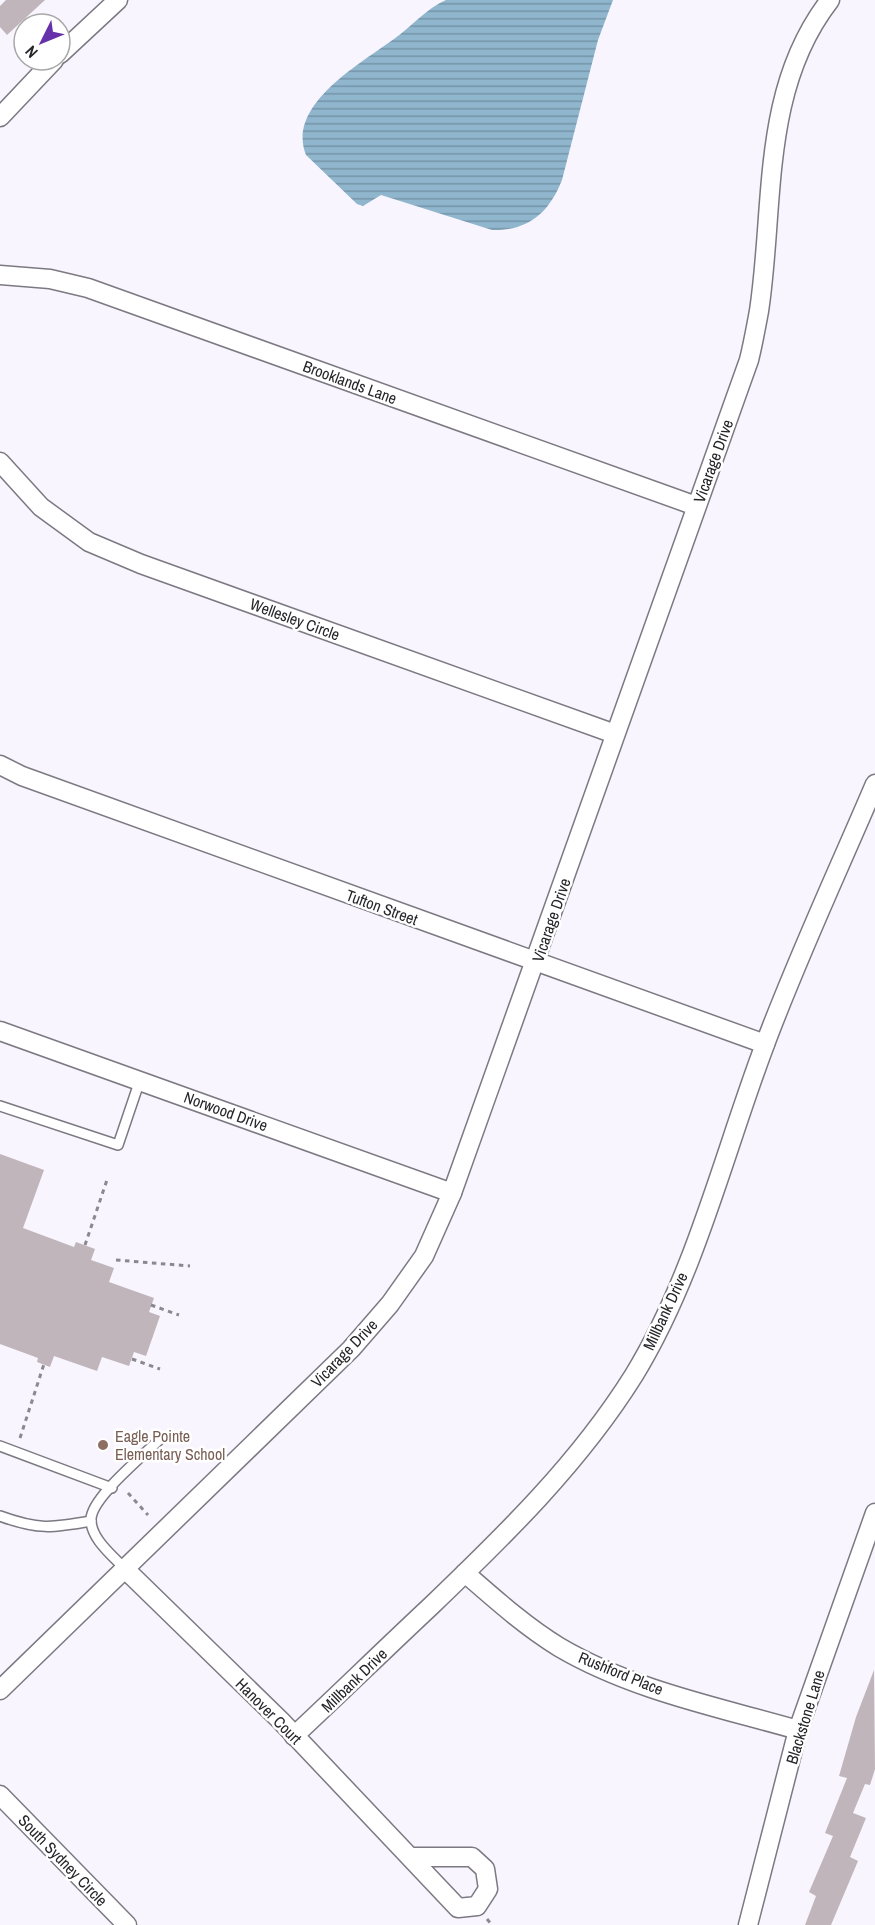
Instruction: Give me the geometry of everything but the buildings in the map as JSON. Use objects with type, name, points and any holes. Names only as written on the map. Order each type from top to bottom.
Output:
[{"type":"street","name":"Vicarage Drive","points":[[0,1690],[351,1348],[390,1304],[424,1256],[452,1193],[536,962],[749,360],[759,310],[775,134],[790,79],[817,16],[830,0]]},
{"type":"street","points":[[72,41],[106,4]]},
{"type":"street","points":[[0,117],[43,72]]},
{"type":"street","name":"Brooklands Lane","points":[[0,275],[50,279],[88,288],[696,506]]},
{"type":"street","name":"Wellesley Circle","points":[[0,462],[41,507],[89,542],[141,564],[615,734]]},
{"type":"street","name":"Tufton Street","points":[[0,765],[22,776],[765,1044]]},
{"type":"street","name":"Millbank Drive","points":[[294,1736],[465,1573],[546,1492],[591,1438],[634,1374],[668,1309],[689,1259],[765,1044],[875,784]]},
{"type":"street","name":"Norwood Drive","points":[[0,1031],[452,1193]]},
{"type":"street","name":"Blackstone Lane","points":[[748,1925],[798,1730],[875,1513]]},
{"type":"street","name":"Hanover Court","points":[[125,1569],[294,1736],[411,1857]]},
{"type":"street","name":"Rushford Place","points":[[465,1573],[517,1619],[560,1647],[607,1671],[662,1691],[798,1730]]},
{"type":"street","name":"South Sydney Circle","points":[[0,1795],[127,1925]]},
{"type":"lane","points":[[0,1106],[118,1145],[140,1080]]},
{"type":"lane","points":[[125,1569],[99,1541],[91,1521],[95,1504],[159,1440]]},
{"type":"lane","points":[[0,1446],[112,1488]]},
{"type":"lane","points":[[0,1516],[29,1526],[56,1527],[91,1521]]},
{"type":"path","points":[[85,1245],[108,1177]]},
{"type":"path","points":[[116,1260],[190,1266]]},
{"type":"path","points":[[151,1305],[179,1315]]},
{"type":"path","points":[[132,1359],[160,1369]]},
{"type":"path","points":[[20,1438],[44,1364]]},
{"type":"path","points":[[128,1493],[148,1515]]},
{"type":"water","points":[[446,0],[613,0],[598,40],[557,192],[544,211],[536,218],[516,227],[492,230],[381,195],[363,206],[357,204],[306,155],[303,137],[307,119],[316,103],[346,74]]},
{"type":"place","name":"Eagle Pointe Elementary School","points":[[103,1445]]}]
